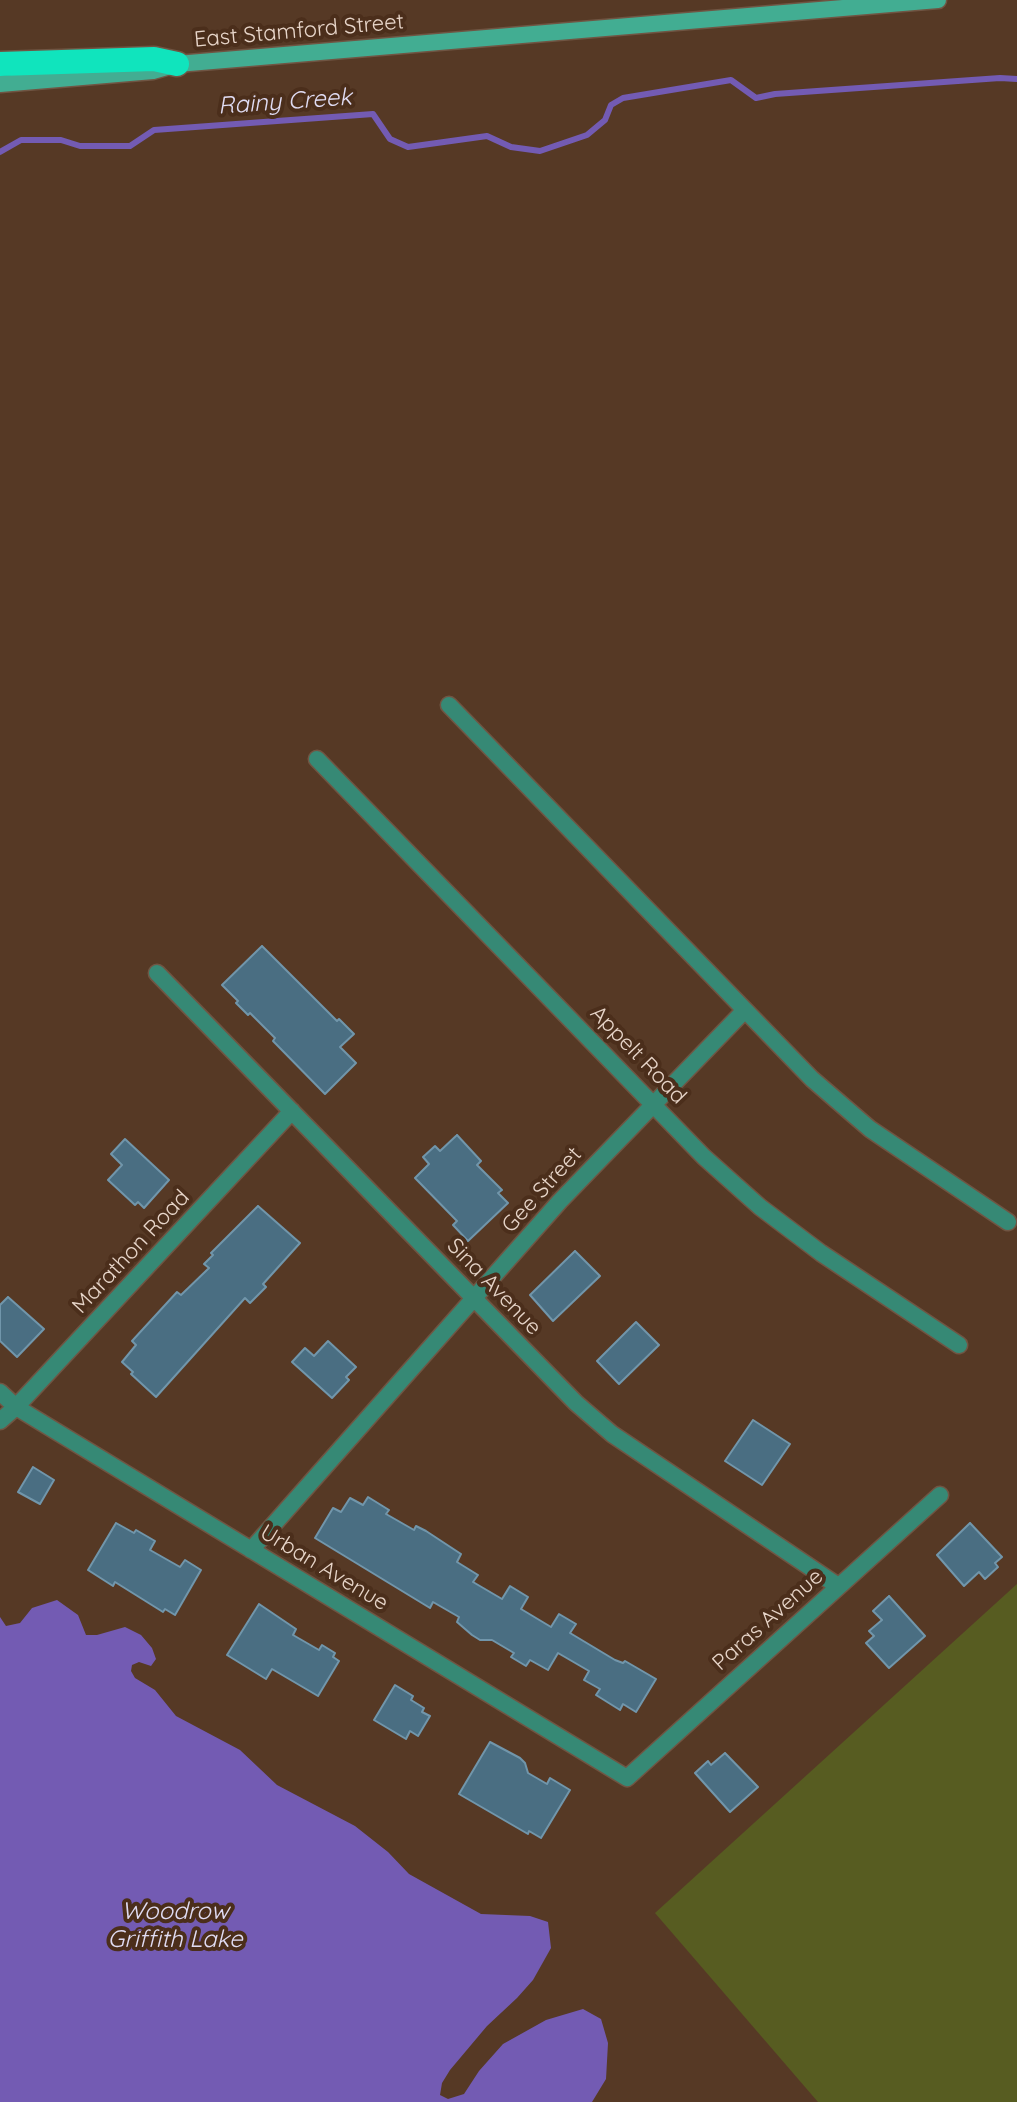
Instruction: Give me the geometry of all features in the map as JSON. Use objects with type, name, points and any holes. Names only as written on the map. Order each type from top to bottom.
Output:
[{"type":"highway","points":[[0,64],[154,59],[177,64]]},
{"type":"main road","name":"East Stamford Street","points":[[0,84],[153,71],[177,64],[938,0]]},
{"type":"street","points":[[449,705],[812,1079],[870,1129],[1008,1222]]},
{"type":"street","name":"Appelt Road","points":[[317,759],[704,1157],[760,1207],[821,1253],[959,1345]]},
{"type":"street","name":"Sina Avenue","points":[[157,973],[576,1403],[612,1434],[838,1586]]},
{"type":"street","name":"Gee Street","points":[[251,1550],[560,1201],[745,1010]]},
{"type":"street","name":"Marathon Road","points":[[0,1421],[292,1111]]},
{"type":"street","name":"Urban Avenue","points":[[0,1392],[16,1407],[627,1778]]},
{"type":"street","name":"Paras Avenue","points":[[627,1778],[940,1495]]},
{"type":"green space","points":[[1017,1584],[1017,2102],[818,2102],[655,1913]]},
{"type":"water","name":"Woodrow Griffith Lake","points":[[57,1600],[78,1615],[86,1635],[125,1627],[141,1635],[152,1648],[156,1659],[151,1666],[139,1662],[132,1665],[131,1671],[135,1678],[155,1690],[176,1716],[240,1750],[277,1785],[355,1826],[388,1852],[409,1874],[481,1914],[530,1916],[548,1922],[551,1948],[533,1980],[487,2026],[450,2070],[442,2083],[440,2095],[448,2099],[464,2094],[503,2044],[546,2020],[583,2009],[601,2019],[608,2043],[606,2079],[592,2102],[0,2102],[0,1617],[6,1626],[20,1623],[32,1608]]},
{"type":"building","points":[[262,946],[354,1034],[340,1047],[356,1063],[325,1094],[222,985]]},
{"type":"building","points":[[457,1135],[481,1161],[477,1165],[502,1190],[498,1193],[508,1203],[468,1241],[453,1225],[457,1221],[415,1178],[429,1164],[423,1157],[435,1146],[440,1151]]},
{"type":"building","points":[[125,1139],[169,1180],[144,1208],[138,1202],[135,1205],[108,1180],[122,1165],[111,1154]]},
{"type":"building","points":[[258,1206],[300,1243],[263,1284],[266,1287],[250,1303],[245,1298],[156,1397],[122,1362],[136,1345],[132,1341],[177,1292],[181,1295],[209,1268],[204,1264],[213,1255],[211,1253]]},
{"type":"building","points":[[575,1251],[600,1276],[553,1321],[530,1295]]},
{"type":"building","points":[[8,1297],[44,1329],[17,1357],[0,1341],[0,1305]]},
{"type":"building","points":[[636,1322],[659,1345],[619,1384],[597,1361]]},
{"type":"building","points":[[328,1341],[356,1367],[346,1377],[349,1380],[332,1398],[292,1362],[305,1348],[314,1356]]},
{"type":"building","points":[[753,1420],[790,1444],[762,1485],[725,1461]]},
{"type":"building","points":[[33,1467],[54,1480],[40,1504],[18,1492]]},
{"type":"building","points":[[368,1497],[389,1510],[386,1514],[414,1530],[416,1526],[426,1531],[461,1554],[457,1562],[478,1575],[473,1582],[502,1599],[510,1586],[528,1597],[521,1609],[551,1627],[559,1614],[576,1624],[570,1633],[615,1660],[625,1661],[656,1679],[636,1712],[623,1704],[620,1710],[596,1695],[600,1689],[584,1680],[589,1671],[558,1653],[548,1670],[530,1660],[526,1666],[511,1657],[514,1653],[492,1640],[480,1640],[472,1635],[457,1622],[459,1617],[433,1602],[430,1608],[315,1538],[333,1508],[341,1512],[350,1498],[363,1505]]},
{"type":"building","points":[[116,1523],[155,1541],[150,1550],[180,1567],[185,1560],[201,1570],[175,1615],[165,1609],[163,1612],[115,1582],[113,1586],[88,1570]]},
{"type":"building","points":[[970,1523],[1002,1557],[995,1563],[998,1567],[985,1579],[979,1572],[964,1586],[937,1555]]},
{"type":"building","points":[[889,1596],[925,1636],[889,1668],[866,1643],[874,1636],[869,1631],[882,1620],[873,1611]]},
{"type":"building","points":[[259,1604],[296,1629],[293,1635],[319,1650],[322,1645],[335,1653],[333,1657],[339,1661],[318,1696],[272,1669],[266,1679],[227,1655]]},
{"type":"building","points":[[395,1685],[413,1696],[411,1700],[430,1716],[418,1736],[410,1731],[406,1739],[374,1720]]},
{"type":"building","points":[[490,1742],[520,1758],[528,1773],[547,1784],[550,1778],[570,1790],[541,1838],[529,1831],[528,1834],[459,1794]]},
{"type":"building","points":[[725,1753],[758,1787],[730,1812],[695,1773],[708,1761],[711,1765]]},
{"type":"waterway","name":"Rainy Creek","points":[[0,152],[21,140],[61,140],[80,146],[130,146],[154,130],[373,114],[390,139],[408,147],[487,136],[511,147],[540,151],[587,135],[605,120],[611,105],[623,98],[731,80],[756,98],[775,94],[1017,79]]}]
